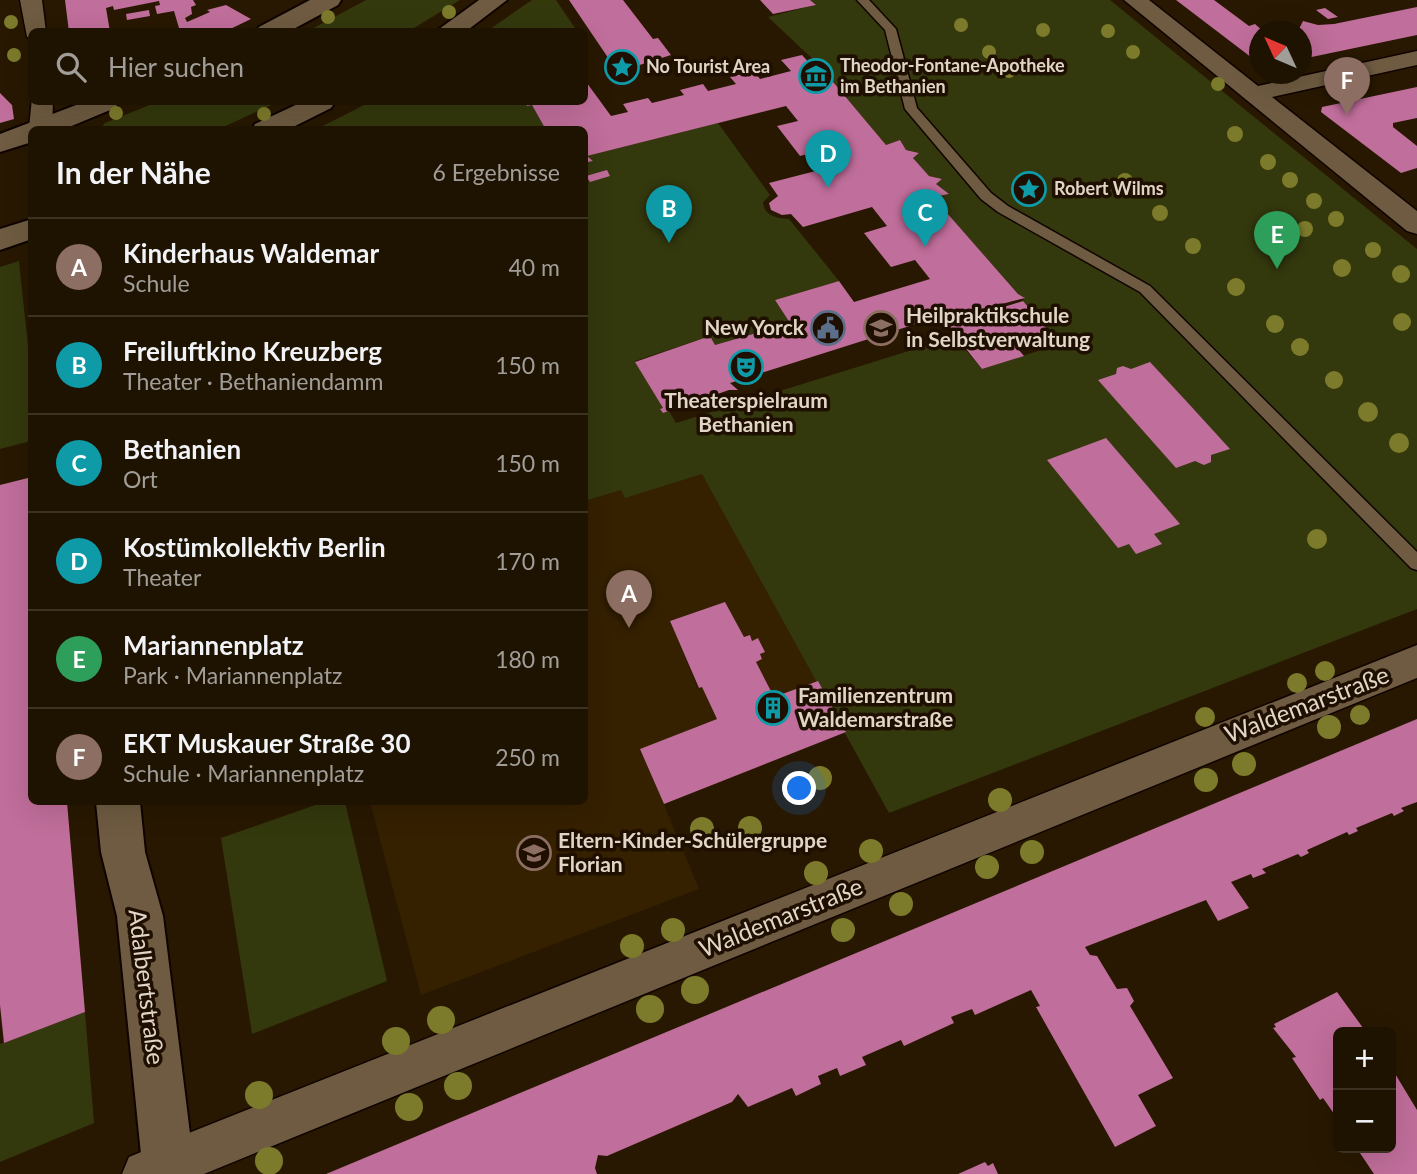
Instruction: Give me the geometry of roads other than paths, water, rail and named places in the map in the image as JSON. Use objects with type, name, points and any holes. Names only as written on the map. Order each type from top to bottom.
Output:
[{"type":"street","points":[[31,0],[34,28]]},
{"type":"street","points":[[276,28],[329,0]]},
{"type":"street","points":[[453,28],[495,0]]},
{"type":"street","points":[[1135,0],[1417,225]]},
{"type":"street","points":[[1253,94],[1417,58]]},
{"type":"street","points":[[38,124],[97,105]]},
{"type":"street","points":[[273,126],[316,105]]},
{"type":"street","points":[[0,144],[28,129]]},
{"type":"street","points":[[0,240],[28,230]]},
{"type":"street","name":"Waldemarstraße","points":[[161,1171],[1417,661]]},
{"type":"street","name":"Adalbertstraße","points":[[118,805],[124,852],[140,916],[161,1171]]},
{"type":"lane","points":[[863,0],[890,29],[911,109],[986,196],[1003,209],[1145,289],[1417,563]]},
{"type":"place","name":"No Tourist Area","points":[[622,67]]},
{"type":"place","name":"Theodor-Fontane-Apotheke im Bethanien","points":[[816,76]]},
{"type":"place","name":"EKT Muskauer Straße 30","points":[[1347,115]]},
{"type":"place","name":"Kostümkollektiv Berlin","points":[[828,188]]},
{"type":"place","name":"Robert Wilms","points":[[1029,189]]},
{"type":"place","name":"Freiluftkino Kreuzberg","points":[[669,243]]},
{"type":"place","name":"Bethanien","points":[[925,247]]},
{"type":"place","name":"Mariannenplatz","points":[[1277,269]]},
{"type":"place","name":"New Yorck","points":[[828,328]]},
{"type":"place","name":"Heilpraktikschule in Selbstverwaltung","points":[[881,328]]},
{"type":"place","name":"Theaterspielraum Bethanien","points":[[746,367]]},
{"type":"place","name":"Kinderhaus Waldemar","points":[[629,628]]},
{"type":"place","name":"Familienzentrum Waldemarstraße","points":[[773,708]]},
{"type":"place","name":"Eltern-Kinder-Schülergruppe Florian","points":[[534,853]]}]
